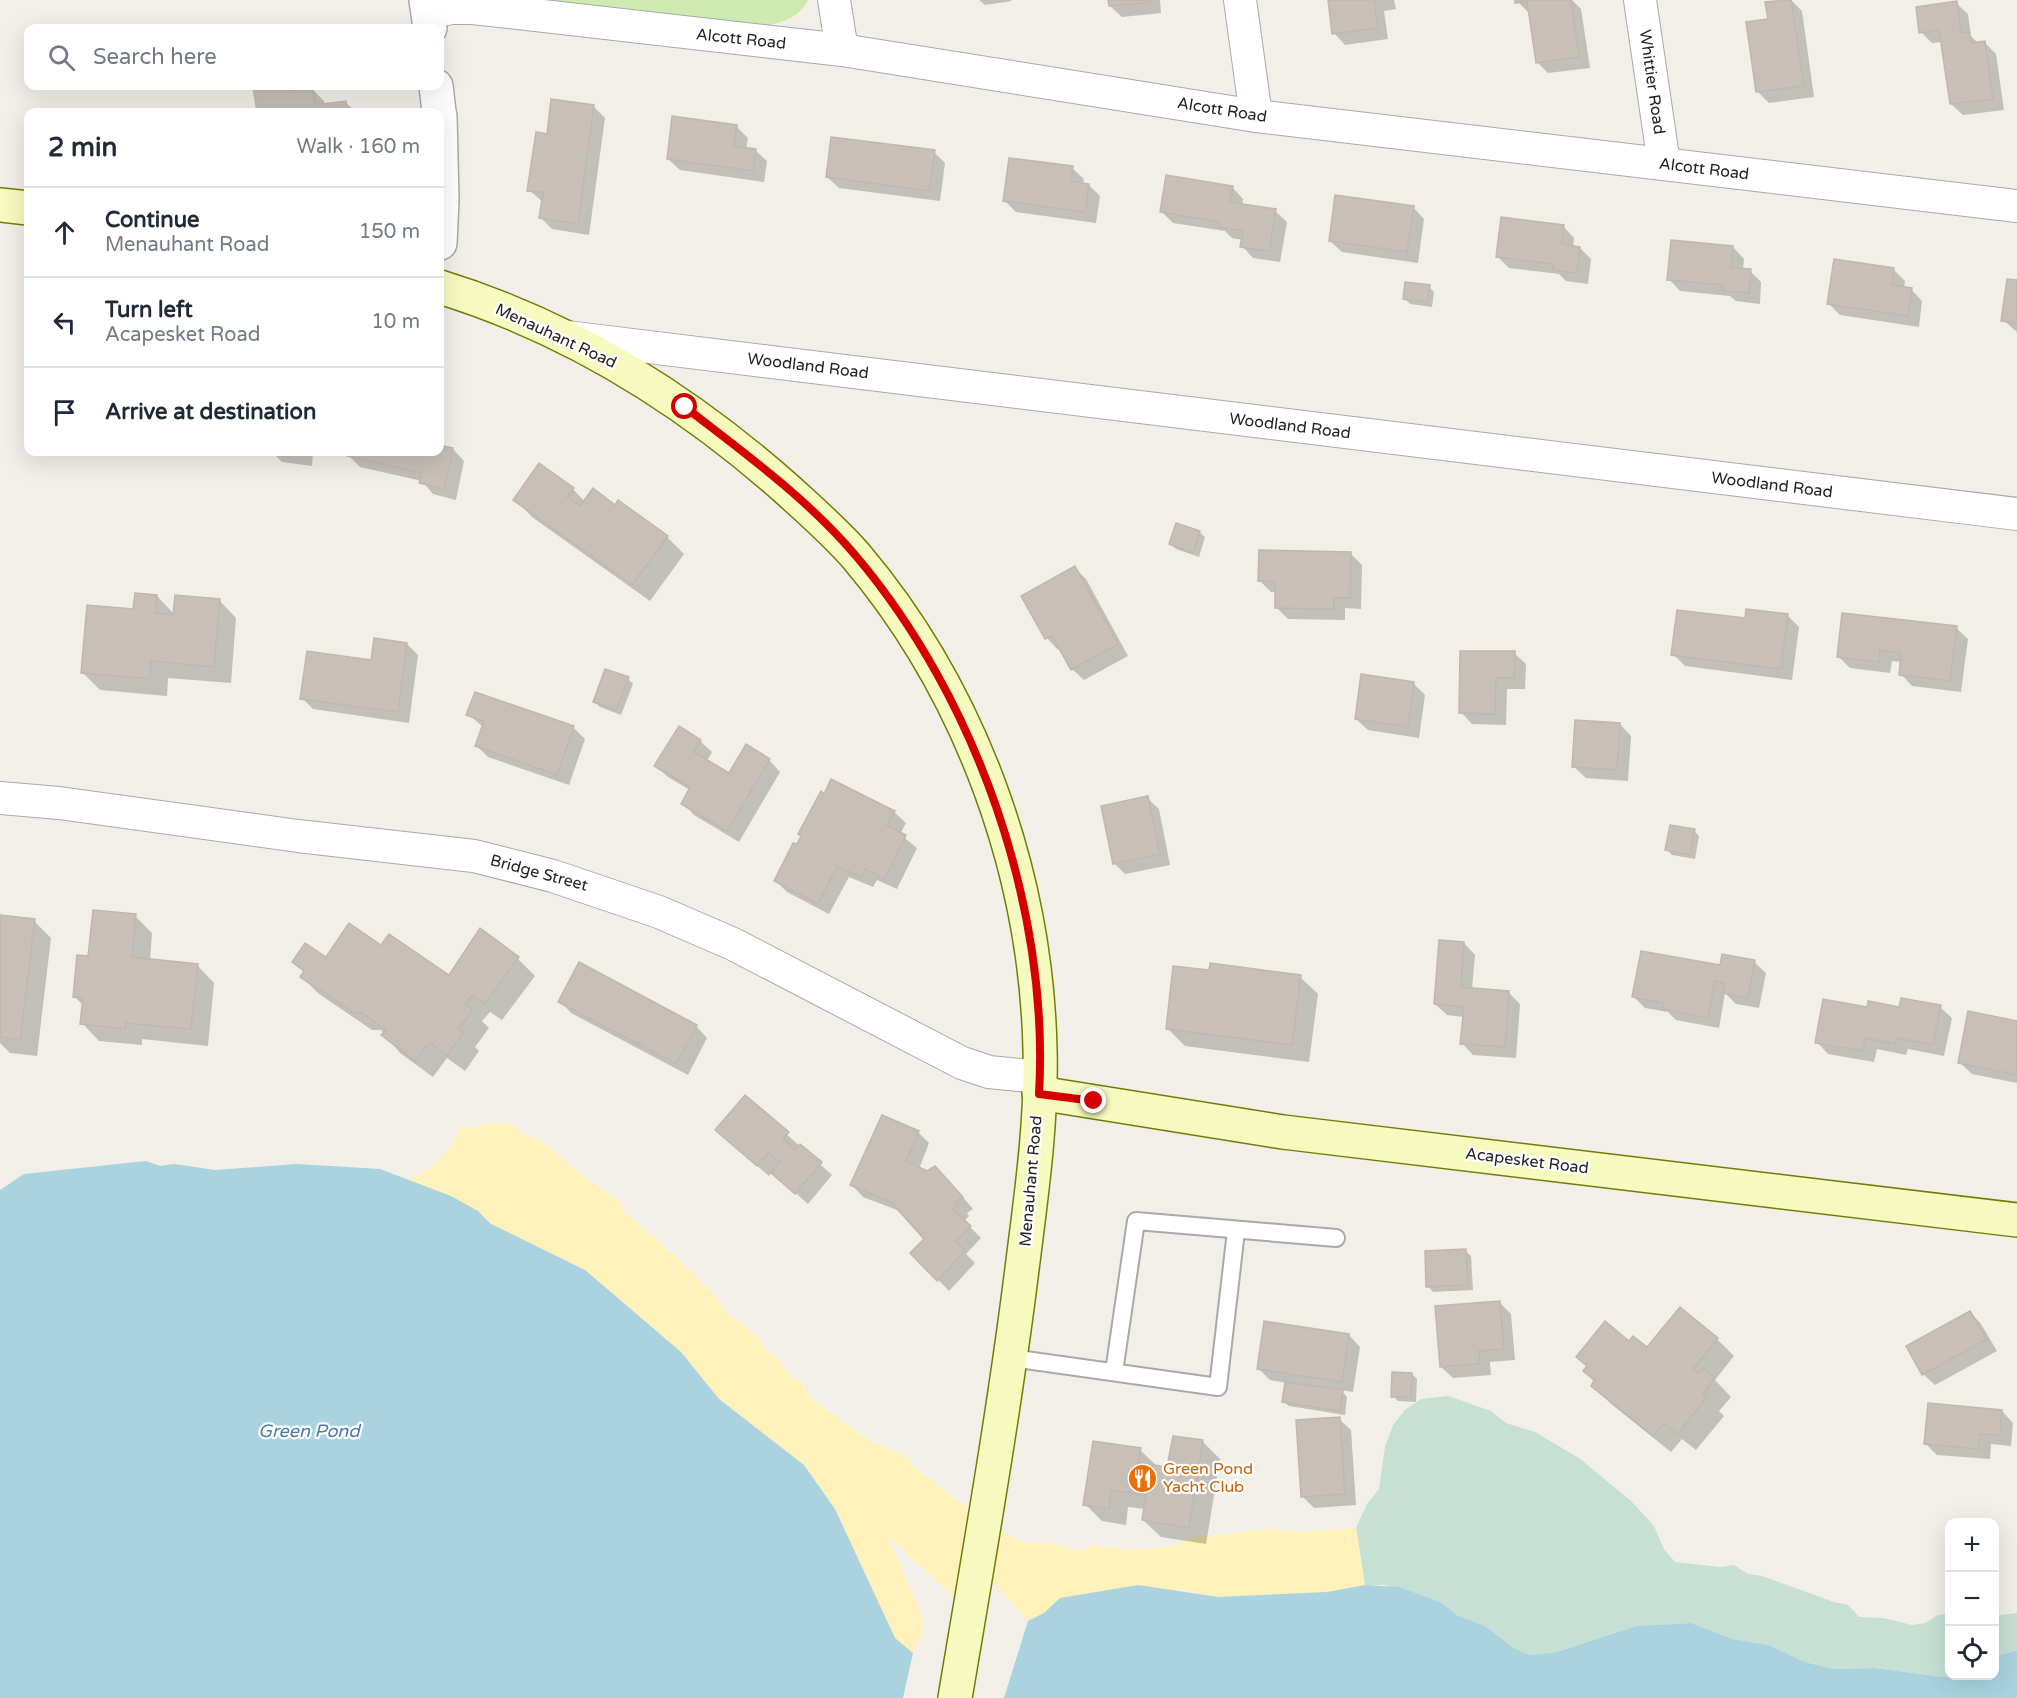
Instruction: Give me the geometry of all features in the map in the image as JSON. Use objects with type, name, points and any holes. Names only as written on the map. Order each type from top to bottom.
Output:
[{"type":"main road","points":[[0,205],[24,208]]},
{"type":"main road","name":"Menauhant Road","points":[[444,288],[473,297],[609,358],[685,407],[760,465],[855,555],[900,616],[968,733],[994,801],[1015,866],[1028,928],[1035,987],[1039,1085],[1034,1175],[1011,1358],[955,1698]]},
{"type":"main road","name":"Acapesket Road","points":[[1039,1085],[1283,1132],[2017,1220]]},
{"type":"street","points":[[834,0],[842,50]]},
{"type":"street","points":[[1240,0],[1256,116]]},
{"type":"street","name":"Whittier Road","points":[[1640,0],[1664,164]]},
{"type":"street","name":"Alcott Road","points":[[428,14],[451,8],[473,8],[842,50],[1256,116],[2017,206]]},
{"type":"street","points":[[436,90],[438,108]]},
{"type":"street","name":"Woodland Road","points":[[563,337],[2017,514]]},
{"type":"street","name":"Bridge Street","points":[[0,798],[59,803],[298,836],[474,856],[553,876],[649,908],[733,944],[962,1063],[1039,1085]]},
{"type":"lane","points":[[1114,1372],[1136,1221],[1336,1238]]},
{"type":"lane","points":[[1011,1358],[1218,1387],[1236,1231]]},
{"type":"green space","points":[[538,0],[808,0],[801,10],[791,17],[768,25]]},
{"type":"green space","points":[[1448,1396],[1491,1411],[1506,1423],[1535,1432],[1579,1458],[1631,1501],[1654,1526],[1664,1549],[1675,1562],[1720,1567],[1734,1565],[1748,1574],[1762,1576],[1848,1605],[1859,1617],[1883,1618],[1912,1625],[1925,1623],[1938,1615],[1945,1614],[1945,1677],[1875,1668],[1833,1669],[1805,1662],[1769,1645],[1733,1639],[1691,1623],[1636,1626],[1557,1652],[1530,1655],[1515,1650],[1485,1626],[1457,1615],[1442,1603],[1385,1585],[1365,1585],[1356,1528],[1367,1504],[1379,1489],[1385,1447],[1393,1425],[1405,1410],[1421,1399]]},
{"type":"green space","points":[[2017,1613],[2017,1650],[1999,1656],[1999,1626],[1999,1615]]},
{"type":"sand","points":[[487,1123],[512,1124],[520,1133],[542,1141],[585,1178],[619,1201],[627,1214],[683,1263],[718,1299],[726,1312],[757,1336],[765,1349],[780,1360],[788,1373],[803,1385],[811,1398],[871,1442],[904,1455],[915,1468],[957,1500],[975,1509],[1000,1531],[1025,1543],[1052,1543],[1080,1551],[1093,1545],[1132,1550],[1175,1546],[1188,1538],[1270,1529],[1298,1532],[1356,1528],[1365,1585],[1327,1592],[1272,1596],[1218,1597],[1179,1590],[1060,1598],[1044,1613],[1028,1621],[994,1582],[983,1594],[973,1615],[888,1536],[919,1608],[924,1630],[913,1653],[895,1638],[835,1509],[804,1465],[719,1399],[681,1352],[585,1270],[491,1224],[478,1211],[451,1196],[407,1179],[426,1171],[440,1159],[462,1126],[474,1129]]},
{"type":"water","name":"Green Pond","points":[[146,1161],[160,1166],[174,1164],[215,1170],[297,1164],[380,1169],[451,1196],[478,1211],[491,1224],[585,1270],[681,1352],[719,1399],[804,1465],[835,1509],[895,1638],[913,1653],[903,1698],[0,1698],[0,1190],[24,1174]]},
{"type":"water","points":[[1138,1585],[1218,1597],[1327,1592],[1365,1585],[1399,1587],[1442,1603],[1457,1615],[1485,1626],[1515,1649],[1530,1655],[1557,1652],[1636,1626],[1691,1623],[1733,1639],[1769,1645],[1805,1662],[1833,1669],[1875,1668],[1945,1677],[1945,1680],[1999,1680],[1999,1656],[2017,1650],[2017,1698],[1004,1698],[1028,1621],[1044,1613],[1060,1598]]},
{"type":"building","points":[[1108,0],[1150,0],[1151,2],[1109,6]]},
{"type":"building","points":[[1328,0],[1374,0],[1378,28],[1332,34]]},
{"type":"building","points":[[1515,0],[1571,0],[1579,57],[1536,63],[1527,1],[1515,3]]},
{"type":"building","points":[[1791,0],[1804,86],[1756,92],[1746,22],[1768,19],[1765,2]]},
{"type":"building","points":[[1957,1],[1961,33],[1969,32],[1971,43],[1985,41],[1993,99],[1950,104],[1939,30],[1919,33],[1916,7]]},
{"type":"building","points":[[254,90],[313,90],[315,105],[346,101],[347,108],[256,108]]},
{"type":"building","points":[[551,99],[594,105],[578,224],[539,218],[543,192],[527,191],[536,132],[547,134]]},
{"type":"building","points":[[672,116],[737,125],[734,146],[756,149],[753,171],[667,159]]},
{"type":"building","points":[[831,137],[935,150],[929,191],[826,177]]},
{"type":"building","points":[[1009,158],[1073,166],[1071,181],[1089,184],[1085,212],[1003,201]]},
{"type":"building","points":[[1166,175],[1233,186],[1230,202],[1276,209],[1269,251],[1240,247],[1243,231],[1219,227],[1219,222],[1160,212]]},
{"type":"building","points":[[1335,195],[1414,206],[1407,252],[1329,241]]},
{"type":"building","points":[[1501,217],[1564,225],[1561,244],[1580,247],[1577,273],[1553,270],[1553,264],[1496,257]]},
{"type":"building","points":[[1671,240],[1733,246],[1731,268],[1751,269],[1749,293],[1723,291],[1723,285],[1667,280]]},
{"type":"building","points":[[1834,259],[1894,268],[1892,285],[1912,288],[1908,316],[1827,304]]},
{"type":"building","points":[[2007,279],[2017,280],[2017,323],[2001,321]]},
{"type":"building","points":[[1405,282],[1430,285],[1427,302],[1403,299]]},
{"type":"building","points":[[444,446],[453,448],[444,489],[419,483],[422,473],[347,456],[444,456]]},
{"type":"building","points":[[539,463],[574,488],[567,497],[580,506],[593,488],[615,505],[618,500],[668,536],[632,585],[513,500]]},
{"type":"building","points":[[1176,523],[1200,531],[1193,553],[1169,544]]},
{"type":"building","points":[[1259,550],[1351,552],[1350,598],[1334,598],[1334,609],[1275,608],[1275,582],[1258,581]]},
{"type":"building","points":[[1075,566],[1118,644],[1071,670],[1052,636],[1045,639],[1021,596]]},
{"type":"building","points":[[135,593],[157,595],[155,613],[173,615],[175,595],[220,599],[214,667],[151,661],[150,679],[81,673],[87,605],[133,609]]},
{"type":"building","points":[[1746,609],[1788,614],[1781,669],[1671,655],[1677,610],[1745,618]]},
{"type":"building","points":[[1842,613],[1957,626],[1950,681],[1899,675],[1901,653],[1880,650],[1879,662],[1837,657]]},
{"type":"building","points":[[374,638],[407,643],[398,712],[300,699],[307,651],[371,660]]},
{"type":"building","points":[[1460,651],[1515,651],[1514,678],[1496,678],[1495,714],[1459,713]]},
{"type":"building","points":[[605,669],[629,677],[616,710],[593,702]]},
{"type":"building","points":[[1361,674],[1414,682],[1408,727],[1355,719]]},
{"type":"building","points":[[475,692],[574,726],[557,775],[475,746],[484,721],[466,715]]},
{"type":"building","points":[[1575,720],[1620,723],[1617,770],[1572,767]]},
{"type":"building","points":[[679,726],[701,740],[694,752],[729,773],[746,744],[770,759],[727,831],[681,804],[690,787],[654,766]]},
{"type":"building","points":[[831,779],[895,811],[887,825],[906,835],[885,879],[865,869],[861,877],[837,866],[818,904],[774,881],[793,843],[797,844],[801,836],[798,834],[821,791],[824,794]]},
{"type":"building","points":[[1148,796],[1160,854],[1113,864],[1101,806]]},
{"type":"building","points":[[1670,825],[1695,829],[1690,855],[1665,850]]},
{"type":"building","points":[[93,910],[136,914],[132,957],[198,964],[191,1029],[126,1023],[125,1029],[80,1024],[83,998],[73,997],[77,955],[88,956]]},
{"type":"building","points":[[0,915],[35,919],[20,1040],[0,1037]]},
{"type":"building","points":[[349,923],[381,945],[389,934],[449,975],[480,928],[519,957],[484,1004],[472,995],[465,1004],[473,1010],[458,1029],[463,1033],[447,1055],[429,1042],[415,1061],[381,1035],[386,1030],[362,1013],[354,1013],[300,977],[304,971],[292,962],[305,943],[326,957]]},
{"type":"building","points":[[1439,940],[1464,942],[1461,987],[1509,991],[1505,1047],[1460,1044],[1464,1007],[1434,1004]]},
{"type":"building","points":[[1641,951],[1720,965],[1722,954],[1755,960],[1748,998],[1723,993],[1725,983],[1715,981],[1708,1018],[1663,1009],[1664,1003],[1632,997]]},
{"type":"building","points":[[579,962],[697,1025],[676,1064],[558,1002]]},
{"type":"building","points":[[1210,963],[1301,975],[1292,1045],[1166,1029],[1173,966],[1209,970]]},
{"type":"building","points":[[1901,998],[1941,1005],[1933,1045],[1896,1038],[1895,1044],[1865,1038],[1863,1051],[1815,1043],[1823,999],[1867,1007],[1868,1001],[1899,1007]]},
{"type":"building","points":[[1968,1011],[2017,1021],[2017,1075],[1958,1063]]},
{"type":"building","points":[[745,1095],[789,1132],[783,1139],[795,1150],[800,1144],[822,1162],[795,1194],[771,1173],[780,1162],[768,1153],[757,1166],[715,1130]]},
{"type":"building","points":[[882,1115],[919,1131],[906,1161],[927,1171],[935,1166],[963,1197],[955,1202],[959,1203],[953,1210],[971,1226],[956,1241],[965,1251],[937,1281],[910,1253],[924,1239],[891,1202],[850,1185]]},
{"type":"building","points":[[1466,1249],[1468,1285],[1426,1287],[1425,1251]]},
{"type":"building","points":[[1500,1301],[1504,1349],[1479,1351],[1480,1364],[1440,1367],[1435,1306]]},
{"type":"building","points":[[1680,1307],[1718,1338],[1693,1369],[1698,1374],[1703,1369],[1715,1378],[1703,1394],[1707,1397],[1678,1434],[1664,1423],[1653,1436],[1591,1386],[1594,1380],[1583,1371],[1587,1366],[1576,1357],[1605,1321],[1629,1341],[1633,1336],[1647,1347]]},
{"type":"building","points":[[1970,1311],[1987,1339],[1922,1375],[1906,1346]]},
{"type":"building","points":[[1264,1321],[1349,1334],[1342,1382],[1257,1369]]},
{"type":"building","points":[[1392,1372],[1412,1373],[1411,1397],[1391,1397]]},
{"type":"building","points":[[1285,1382],[1343,1390],[1340,1411],[1282,1402]]},
{"type":"building","points":[[1928,1403],[2002,1410],[2000,1435],[1980,1434],[1979,1449],[1924,1444]]},
{"type":"building","points":[[1340,1417],[1345,1494],[1301,1497],[1296,1420]]},
{"type":"building","name":"Green Pond Yacht Club","points":[[1173,1436],[1203,1440],[1189,1528],[1142,1520],[1146,1495],[1111,1490],[1109,1509],[1083,1505],[1093,1441],[1141,1448],[1138,1463],[1167,1467]]},
{"type":"place","name":"Green Pond Yacht Club","points":[[1142,1478]]},
{"type":"route","points":[[685,407],[760,465],[855,555],[900,616],[937,677],[968,733],[994,801],[1015,866],[1028,928],[1035,987],[1040,1050],[1039,1094],[1094,1101]]}]
